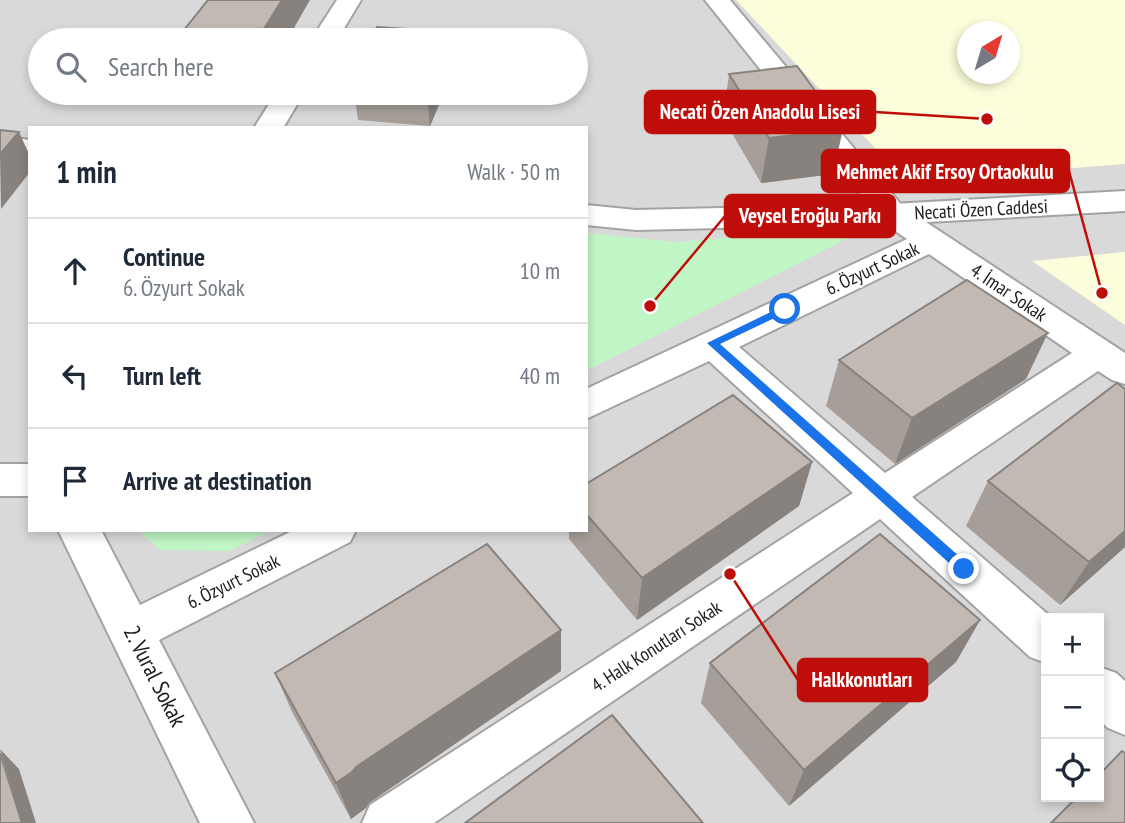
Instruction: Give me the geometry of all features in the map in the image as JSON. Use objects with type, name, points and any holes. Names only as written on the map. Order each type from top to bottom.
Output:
[{"type":"street","points":[[332,28],[350,0]]},
{"type":"street","name":"4. İmar Sokak","points":[[717,0],[892,214],[1112,362]]},
{"type":"street","points":[[269,126],[282,105]]},
{"type":"street","points":[[0,145],[28,149]]},
{"type":"street","name":"Necati Özen Caddesi","points":[[588,215],[636,220],[892,214],[1125,201]]},
{"type":"street","name":"6. Özyurt Sokak","points":[[588,404],[931,240]]},
{"type":"street","points":[[712,343],[1041,638]]},
{"type":"street","name":"4. Halk Konutları Sokak","points":[[388,823],[883,496],[1112,362]]},
{"type":"street","points":[[0,480],[28,480]]},
{"type":"street","name":"2. Vural Sokak","points":[[80,532],[228,823]]},
{"type":"street","name":"6. Özyurt Sokak","points":[[132,631],[331,532]]},
{"type":"street","points":[[1104,693],[1125,712]]},
{"type":"shaded area","points":[[0,0],[1125,0],[1125,823],[0,823]]},
{"type":"shaded area","points":[[736,0],[1125,0],[1125,164],[906,181]]},
{"type":"shaded area","points":[[1125,252],[1125,325],[1032,261]]},
{"type":"green space","points":[[874,225],[588,370],[588,233],[677,242]]},
{"type":"green space","points":[[140,532],[267,532],[230,551],[160,550]]},
{"type":"building","points":[[208,0],[282,0],[264,28],[186,28]]},
{"type":"building","points":[[797,66],[843,129],[769,138],[729,74]]},
{"type":"building","points":[[0,130],[19,132],[0,154]]},
{"type":"building","points":[[967,280],[1048,333],[912,418],[839,360]]},
{"type":"building","points":[[1117,383],[1125,389],[1125,531],[1089,562],[988,481]]},
{"type":"building","points":[[733,395],[812,462],[642,578],[588,516],[588,483]]},
{"type":"building","points":[[880,534],[980,620],[804,770],[710,663]]},
{"type":"building","points":[[487,544],[561,630],[336,783],[275,673]]},
{"type":"building","points":[[612,715],[703,823],[465,823]]},
{"type":"building","points":[[1122,751],[1125,753],[1125,823],[1051,823],[1072,802],[1104,802],[1104,770]]},
{"type":"building","points":[[0,753],[22,823],[0,823]]},
{"type":"place","name":"Necati Özen Anadolu Lisesi","points":[[987,119]]},
{"type":"place","name":"Mehmet Akif Ersoy Ortaokulu","points":[[1102,293]]},
{"type":"place","name":"Veysel Eroğlu Parkı","points":[[650,306]]},
{"type":"place","name":"Halkkonutları","points":[[730,574]]},
{"type":"route","points":[[785,309],[712,343],[964,569]]}]
